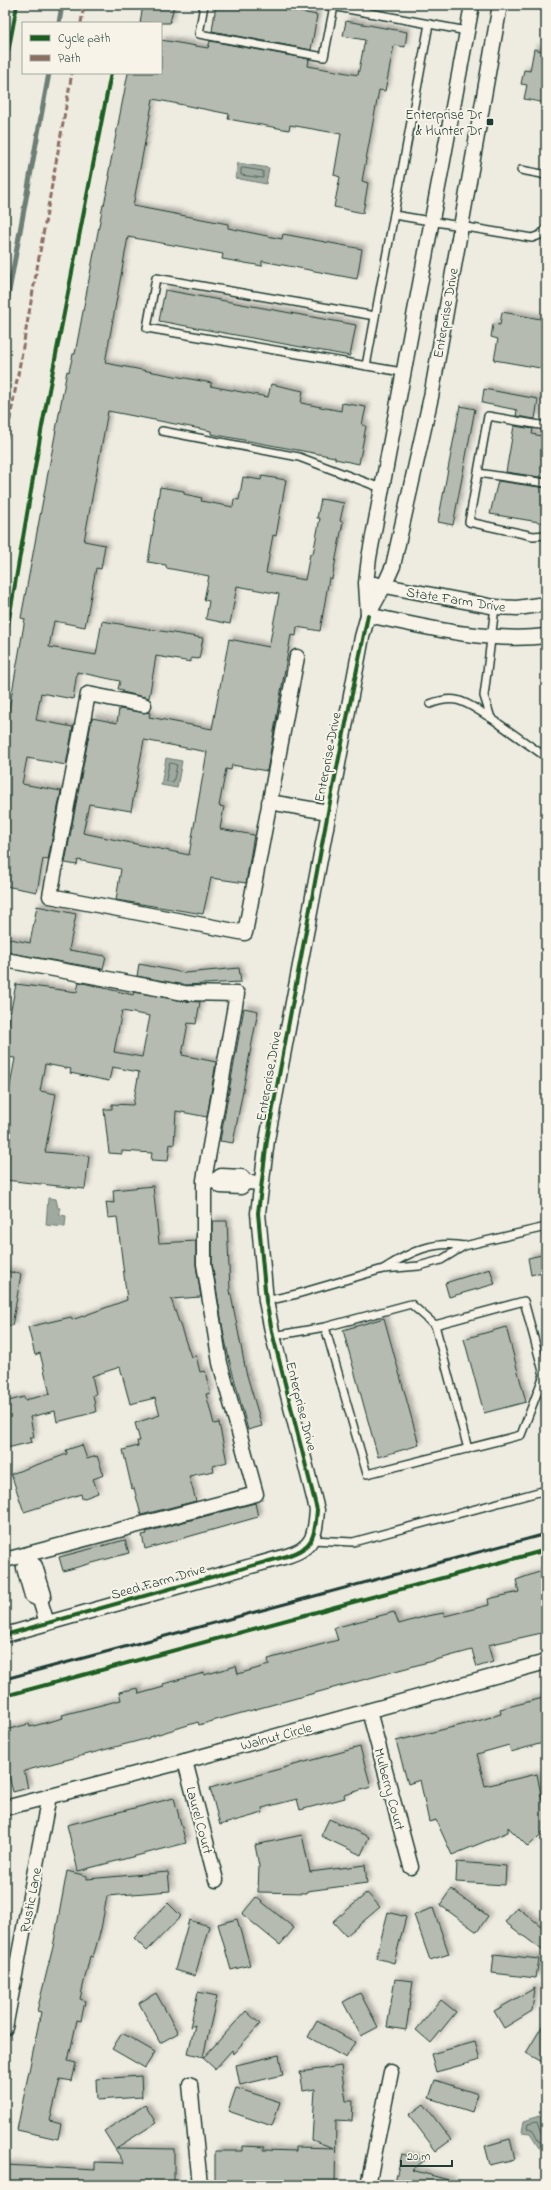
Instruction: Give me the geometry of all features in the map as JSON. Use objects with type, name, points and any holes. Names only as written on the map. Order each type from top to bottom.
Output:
[{"type":"street","name":"Enterprise Drive","points":[[312,1540],[317,1525],[317,1510],[273,1336],[266,1301],[258,1213],[267,1140],[328,812],[368,615],[366,583],[381,488],[472,5]]},
{"type":"street","name":"Enterprise Drive","points":[[368,615],[384,586],[392,566],[431,397],[500,5]]},
{"type":"street","name":"State Farm Drive","points":[[366,583],[496,607],[517,608],[546,604]]},
{"type":"street","points":[[368,615],[434,628],[492,636],[524,638],[546,636]]},
{"type":"street","points":[[144,705],[88,694],[50,896],[245,932],[297,657]]},
{"type":"street","points":[[269,802],[328,812]]},
{"type":"street","points":[[5,960],[184,993],[237,994],[209,1180],[205,1272],[220,1363],[256,1494],[29,1558],[5,1560]]},
{"type":"street","points":[[209,1180],[221,1186],[241,1187],[246,1182],[262,1183]]},
{"type":"street","name":"Seed Farm Drive","points":[[5,1635],[298,1553],[312,1540]]},
{"type":"street","points":[[29,1558],[24,1568],[32,1596],[40,1600],[47,1624]]},
{"type":"street","name":"Walnut Circle","points":[[5,1808],[185,1761],[546,1662]]},
{"type":"street","name":"Mulberry Court","points":[[369,1711],[411,1867]]},
{"type":"street","name":"Laurel Court","points":[[185,1761],[216,1880]]},
{"type":"street","name":"Rustic Lane","points":[[5,2028],[49,1796]]},
{"type":"street","points":[[368,2185],[391,2072]]},
{"type":"street","points":[[190,2084],[200,2185]]},
{"type":"lane","points":[[204,5],[199,34],[324,57],[330,6],[467,31]]},
{"type":"lane","points":[[366,366],[429,24]]},
{"type":"lane","points":[[521,170],[542,174],[546,177]]},
{"type":"lane","points":[[394,215],[532,238],[540,235],[546,228]]},
{"type":"lane","points":[[375,316],[156,278],[147,328],[402,372]]},
{"type":"lane","points":[[546,426],[488,416],[469,522],[533,536],[546,535]]},
{"type":"lane","points":[[162,432],[299,457],[381,488]]},
{"type":"lane","points":[[478,473],[546,483]]},
{"type":"lane","points":[[491,718],[484,696],[496,607]]},
{"type":"lane","points":[[430,704],[453,698],[466,702],[546,757]]},
{"type":"lane","points":[[266,1301],[298,1294],[383,1269],[419,1266],[441,1260],[464,1246],[546,1227]]},
{"type":"lane","points":[[383,1269],[416,1250],[448,1243],[464,1246]]},
{"type":"lane","points":[[325,1327],[368,1474],[521,1435],[544,1375],[524,1301],[435,1325]]},
{"type":"lane","points":[[273,1336],[325,1327],[411,1304],[435,1325],[468,1449]]},
{"type":"lane","points":[[312,1540],[352,1542],[546,1490]]},
{"type":"water","points":[[238,163],[269,168],[266,184],[235,178]]},
{"type":"water","points":[[166,758],[182,761],[177,788],[161,785]]},
{"type":"water","points":[[48,1198],[56,1199],[58,1208],[60,1208],[60,1215],[66,1216],[65,1227],[46,1225]]},
{"type":"water","points":[[540,2116],[546,2145],[539,2147],[530,2133],[522,2132],[524,2121]]},
{"type":"building","points":[[143,5],[174,5],[170,23],[140,22]]},
{"type":"building","points":[[216,5],[262,5],[317,15],[311,50],[212,31]]},
{"type":"building","points":[[346,21],[407,32],[405,47],[394,45],[385,91],[379,90],[362,181],[368,183],[363,213],[334,207],[340,177],[334,175],[341,134],[290,125],[289,130],[228,119],[229,114],[153,99],[133,206],[228,224],[228,228],[282,239],[283,234],[362,249],[357,279],[262,261],[262,266],[222,259],[223,254],[128,237],[105,363],[212,383],[210,386],[268,397],[271,384],[303,391],[301,403],[341,411],[342,403],[366,407],[362,425],[366,426],[359,464],[335,459],[335,457],[211,434],[211,431],[108,411],[84,541],[105,545],[101,569],[96,568],[85,627],[54,621],[49,647],[96,655],[102,621],[203,638],[199,659],[191,658],[191,662],[156,656],[149,698],[122,692],[123,690],[118,689],[120,681],[77,672],[73,699],[41,693],[36,720],[73,727],[66,765],[27,758],[22,784],[61,791],[48,860],[43,859],[37,892],[5,886],[5,732],[25,619],[21,618],[67,371],[69,372],[73,354],[75,354],[103,205],[110,176],[108,176],[128,74],[162,74],[162,40],[208,48],[210,41],[309,59],[308,66],[358,75],[365,40],[343,36]]},
{"type":"building","points":[[534,49],[546,52],[546,103],[524,99],[527,85],[521,84],[524,70],[530,71]]},
{"type":"building","points":[[165,290],[356,325],[350,356],[159,321]]},
{"type":"building","points":[[502,312],[546,320],[546,369],[494,360],[498,339],[491,337],[493,324],[500,325]]},
{"type":"building","points":[[484,389],[538,399],[535,419],[516,416],[517,410],[482,403]]},
{"type":"building","points":[[460,406],[475,409],[453,525],[438,522]]},
{"type":"building","points":[[514,426],[533,429],[532,434],[546,437],[546,478],[506,472]]},
{"type":"building","points":[[262,476],[286,480],[276,536],[273,535],[266,573],[305,580],[310,554],[313,554],[320,518],[317,518],[321,499],[344,503],[340,521],[343,522],[332,579],[329,578],[320,631],[297,627],[296,636],[291,635],[267,771],[232,765],[231,770],[226,769],[219,806],[224,807],[220,829],[254,835],[246,883],[211,878],[203,914],[116,900],[121,869],[78,860],[77,865],[65,863],[92,718],[117,723],[119,709],[150,713],[149,717],[212,729],[229,639],[269,647],[279,594],[237,586],[230,624],[206,619],[209,601],[204,600],[209,576],[166,568],[166,565],[148,562],[160,487],[184,491],[184,494],[202,498],[201,501],[233,507],[234,499],[239,500],[243,477],[261,480]],"holes":[[[144,740],[207,752],[189,855],[83,833],[89,804],[131,811]]]},
{"type":"building","points":[[498,481],[546,488],[545,523],[490,514]]},
{"type":"building","points":[[37,906],[76,914],[69,950],[106,956],[103,969],[5,952],[5,938],[30,943]]},
{"type":"building","points":[[139,964],[185,973],[239,968],[241,982],[185,985],[137,976]]},
{"type":"building","points":[[79,982],[133,995],[134,992],[183,1001],[200,1002],[196,1024],[188,1023],[182,1055],[216,1062],[207,1117],[176,1111],[174,1145],[170,1144],[168,1161],[151,1160],[152,1153],[122,1151],[122,1154],[109,1153],[104,1109],[112,1109],[112,1104],[133,1105],[139,1072],[112,1067],[109,1081],[70,1073],[71,1069],[45,1064],[40,1091],[56,1094],[45,1152],[89,1156],[85,1189],[5,1180],[8,1126],[5,1125],[5,1093],[8,1093],[10,1086],[15,1058],[5,1057],[5,1040],[16,984],[77,992]],"holes":[[[122,1011],[150,1016],[142,1057],[114,1052]]]},
{"type":"building","points":[[244,1008],[258,1011],[233,1143],[220,1141]]},
{"type":"building","points":[[153,1186],[159,1243],[196,1241],[196,1265],[201,1297],[171,1299],[191,1357],[196,1356],[200,1372],[205,1371],[210,1393],[206,1394],[214,1424],[219,1423],[227,1462],[213,1466],[214,1471],[189,1476],[196,1501],[141,1515],[134,1488],[132,1489],[123,1450],[138,1446],[137,1441],[140,1441],[135,1423],[160,1415],[155,1398],[130,1404],[120,1367],[92,1376],[96,1394],[93,1395],[96,1412],[57,1422],[55,1411],[30,1417],[34,1437],[30,1437],[32,1442],[7,1448],[5,1436],[5,1402],[24,1397],[25,1400],[50,1394],[40,1353],[35,1355],[28,1327],[71,1317],[72,1320],[127,1300],[117,1217],[108,1218],[106,1202],[114,1203],[113,1190]]},
{"type":"building","points":[[212,1221],[227,1221],[230,1290],[246,1372],[262,1426],[248,1430],[229,1359],[223,1330],[212,1263]]},
{"type":"building","points":[[546,1254],[546,1271],[531,1275],[528,1258]]},
{"type":"building","points":[[490,1269],[495,1284],[449,1297],[445,1283]]},
{"type":"building","points":[[5,1271],[21,1274],[12,1326],[5,1325]]},
{"type":"building","points":[[384,1318],[419,1445],[378,1457],[343,1330]]},
{"type":"building","points":[[506,1327],[526,1402],[484,1413],[464,1339]]},
{"type":"building","points":[[82,1445],[87,1459],[97,1456],[104,1475],[93,1479],[98,1493],[82,1499],[81,1494],[24,1512],[11,1474],[67,1454],[66,1450]]},
{"type":"building","points":[[255,1503],[258,1517],[145,1549],[142,1535],[147,1534],[146,1532]]},
{"type":"building","points":[[125,1540],[129,1553],[63,1571],[59,1557]]},
{"type":"building","points":[[542,1571],[546,1581],[546,1632],[488,1645],[493,1662],[477,1667],[472,1650],[199,1725],[198,1722],[149,1738],[24,1771],[28,1788],[13,1792],[8,1772],[5,1772],[5,1730],[29,1724],[30,1727],[63,1718],[62,1715],[121,1700],[119,1692],[138,1688],[139,1694],[164,1687],[163,1684],[204,1673],[204,1675],[236,1666],[238,1674],[269,1665],[268,1659],[338,1640],[334,1628],[394,1612],[399,1624],[427,1616],[444,1613],[445,1616],[489,1605],[488,1599],[519,1592],[516,1580]]},
{"type":"building","points":[[543,1698],[546,1708],[546,1742],[511,1752],[509,1745],[477,1754],[485,1786],[537,1774],[542,1800],[546,1804],[546,1829],[528,1847],[508,1827],[508,1832],[452,1855],[436,1820],[429,1822],[420,1780],[408,1784],[396,1741],[478,1721],[501,1714],[500,1709]]},
{"type":"building","points":[[360,1747],[371,1787],[344,1795],[345,1798],[300,1810],[297,1799],[262,1808],[263,1813],[220,1825],[210,1788]]},
{"type":"building","points":[[174,1798],[186,1843],[78,1871],[67,1825]]},
{"type":"building","points":[[329,1819],[369,1837],[361,1855],[321,1836]]},
{"type":"building","points":[[302,1835],[310,1872],[365,1865],[367,1883],[307,1891],[306,1893],[258,1892],[259,1866],[255,1845]]},
{"type":"building","points":[[457,1862],[506,1866],[505,1885],[456,1882]]},
{"type":"building","points":[[67,1871],[87,1876],[87,1879],[168,1872],[170,1891],[107,1896],[101,1929],[93,1957],[90,1956],[80,1999],[85,2001],[81,2021],[77,2020],[68,2061],[76,2063],[72,2081],[60,2079],[50,2121],[61,2124],[58,2139],[17,2130],[41,2012],[37,2011],[53,1947]]},
{"type":"building","points":[[451,1889],[488,1916],[477,1932],[440,1905]]},
{"type":"building","points":[[367,1893],[380,1907],[346,1936],[333,1922]]},
{"type":"building","points":[[256,1897],[294,1928],[280,1945],[242,1914]]},
{"type":"building","points":[[168,1903],[181,1916],[147,1951],[134,1938]]},
{"type":"building","points":[[517,1907],[546,1930],[546,1953],[505,1922]]},
{"type":"building","points":[[433,1908],[449,1954],[430,1960],[414,1915]]},
{"type":"building","points":[[388,1912],[406,1917],[394,1963],[376,1958]]},
{"type":"building","points":[[237,1919],[250,1965],[231,1970],[218,1924]]},
{"type":"building","points":[[189,1920],[209,1926],[195,1976],[175,1970]]},
{"type":"building","points":[[494,1954],[539,1959],[536,1978],[492,1973]]},
{"type":"building","points":[[395,1979],[413,1981],[406,2030],[387,2027]]},
{"type":"building","points":[[535,1988],[532,2011],[504,2028],[494,2011]]},
{"type":"building","points":[[198,1992],[217,1996],[203,2057],[188,2053],[195,2025],[190,2027]]},
{"type":"building","points":[[156,1993],[178,2033],[160,2043],[139,2003]]},
{"type":"building","points":[[360,1993],[378,2027],[361,2036],[343,2002]]},
{"type":"building","points":[[441,2000],[456,2012],[431,2043],[416,2030]]},
{"type":"building","points":[[246,2011],[260,2024],[233,2054],[232,2050],[215,2069],[203,2058]]},
{"type":"building","points":[[546,2020],[546,2064],[526,2053]]},
{"type":"building","points":[[317,2021],[355,2042],[346,2058],[308,2037]]},
{"type":"building","points":[[122,2033],[155,2052],[145,2068],[112,2049]]},
{"type":"building","points":[[475,2042],[480,2060],[436,2072],[431,2054]]},
{"type":"building","points":[[279,2055],[283,2075],[240,2085],[236,2065]]},
{"type":"building","points":[[341,2066],[346,2101],[353,2101],[352,2121],[336,2120],[335,2185],[215,2185],[215,2151],[242,2151],[242,2146],[265,2147],[263,2150],[296,2151],[296,2147],[334,2148],[312,2140],[315,2089],[303,2091],[300,2072]]},
{"type":"building","points":[[141,2076],[142,2097],[97,2100],[96,2079]]},
{"type":"building","points":[[435,2080],[478,2094],[472,2112],[429,2098]]},
{"type":"building","points":[[236,2088],[280,2102],[272,2126],[228,2111]]},
{"type":"building","points":[[424,2104],[451,2140],[436,2151],[409,2115]]},
{"type":"building","points":[[145,2105],[156,2123],[116,2148],[174,2149],[174,2185],[5,2185],[5,2165],[95,2170],[95,2162],[124,2163],[104,2131]]},
{"type":"building","points":[[510,2139],[515,2159],[490,2165],[485,2146]]},
{"type":"building","points":[[402,2154],[425,2160],[412,2170],[452,2181],[451,2185],[394,2185]]},
{"type":"waterway","points":[[59,22],[62,5]]},
{"type":"waterway","points":[[5,313],[49,74]]},
{"type":"railway","points":[[5,1679],[546,1534]]},
{"type":"marked path","points":[[81,22],[84,5]]},
{"type":"marked path","points":[[5,447],[72,74]]},
{"type":"cycle path","points":[[5,69],[17,5]]},
{"type":"cycle path","points":[[5,643],[42,426],[111,74]]},
{"type":"cycle path","points":[[5,1635],[287,1556],[296,1553],[308,1545],[314,1533],[317,1510],[273,1336],[266,1301],[258,1213],[267,1140],[328,812],[368,615]]},
{"type":"cycle path","points":[[5,1696],[546,1550]]},
{"type":"place","name":"Enterprise Dr & Hunter Dr","points":[[490,122]]}]
